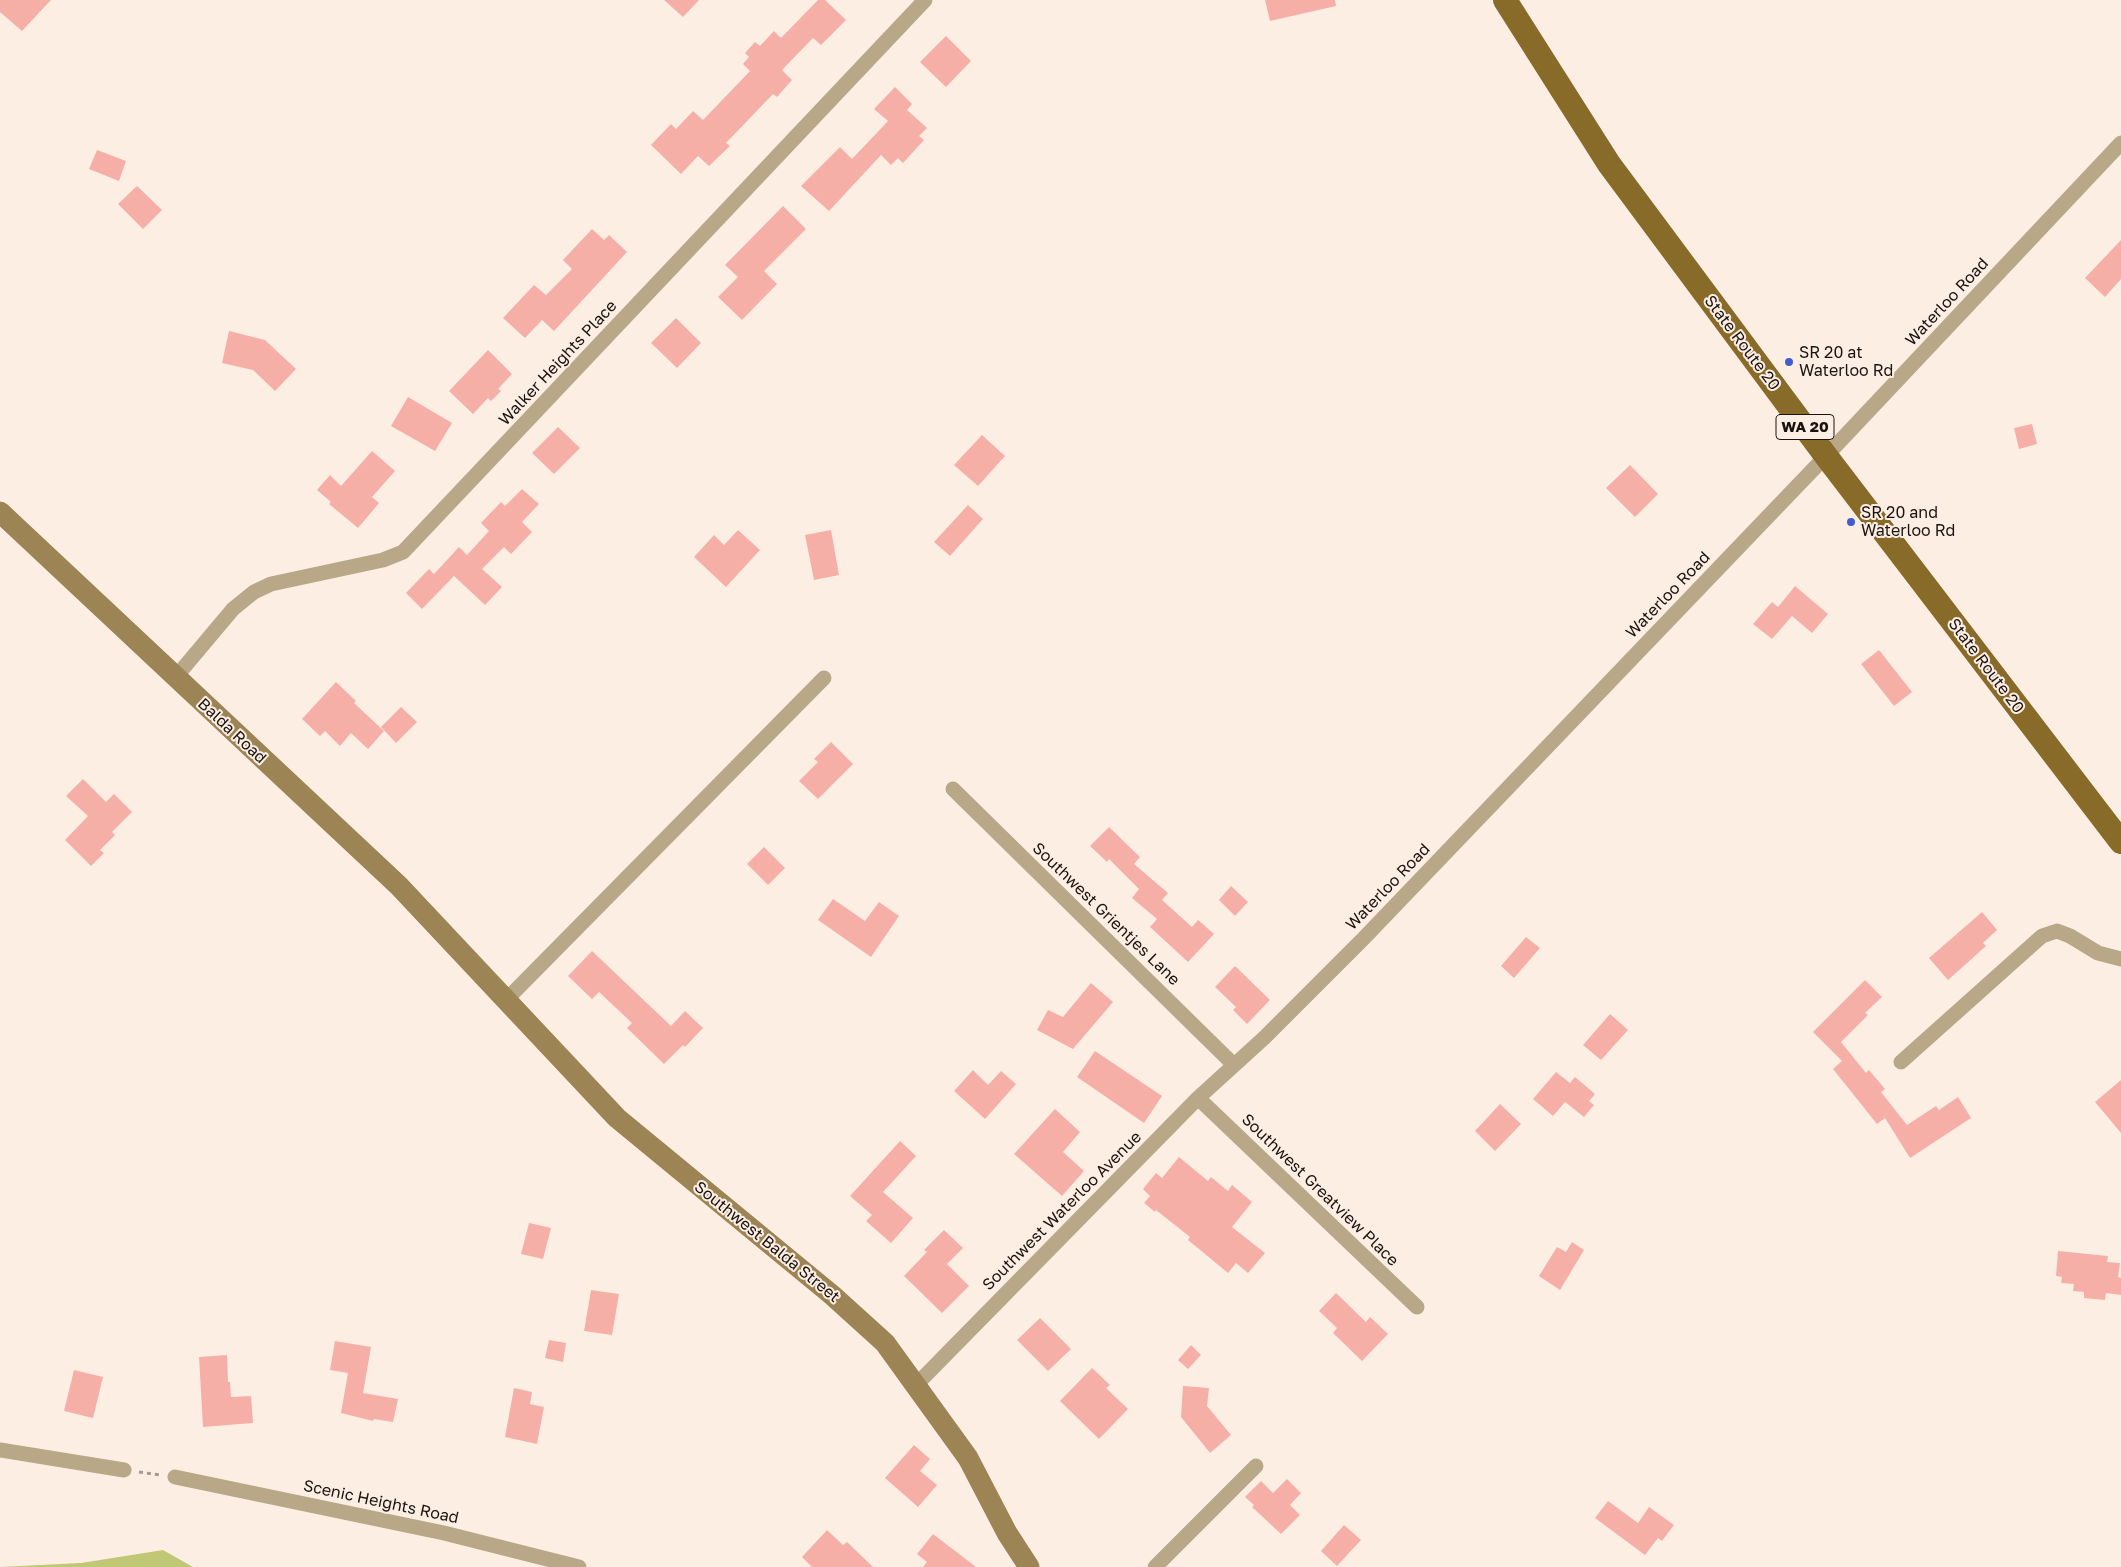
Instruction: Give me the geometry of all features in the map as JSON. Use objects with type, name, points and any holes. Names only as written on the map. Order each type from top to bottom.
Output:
[{"type":"main road","name":"State Route 20","points":[[1505,0],[1609,164],[1826,456],[2121,842]]},
{"type":"street","name":"Walker Heights Place","points":[[175,678],[228,615],[254,592],[271,584],[383,560],[403,552],[925,0]]},
{"type":"street","name":"Waterloo Road","points":[[1234,1065],[1264,1038],[1370,931],[1826,456],[2121,143]]},
{"type":"street","name":"Balda Road","points":[[0,512],[399,886],[461,952]]},
{"type":"street","points":[[507,999],[824,678]]},
{"type":"street","name":"Southwest Grientjes Lane","points":[[953,789],[1234,1065]]},
{"type":"street","points":[[1901,1062],[2042,936],[2056,931],[2070,936],[2098,953],[2121,960]]},
{"type":"street","name":"Southwest Balda Street","points":[[461,952],[617,1118],[832,1295],[885,1343],[968,1458],[1007,1533],[1030,1567]]},
{"type":"street","name":"Southwest Waterloo Avenue","points":[[916,1384],[1198,1098],[1234,1065]]},
{"type":"street","name":"Southwest Greatview Place","points":[[1198,1098],[1417,1307]]},
{"type":"street","points":[[0,1450],[124,1470]]},
{"type":"street","points":[[1155,1567],[1256,1466]]},
{"type":"street","name":"Scenic Heights Road","points":[[175,1477],[444,1532],[579,1567]]},
{"type":"path","points":[[124,1470],[175,1477]]},
{"type":"shaded area","points":[[163,1550],[193,1567],[0,1567],[81,1563]]},
{"type":"building","points":[[0,0],[51,0],[22,31],[0,12]]},
{"type":"building","points":[[664,0],[699,0],[683,17]]},
{"type":"building","points":[[818,0],[825,0],[846,20],[821,45],[813,38],[782,70],[792,80],[777,97],[773,94],[726,143],[730,146],[709,166],[698,156],[681,174],[651,145],[671,124],[676,129],[693,111],[703,120],[750,71],[743,64],[749,57],[745,53],[755,42],[760,46],[774,31],[781,38]]},
{"type":"building","points":[[1265,0],[1335,0],[1336,6],[1270,21]]},
{"type":"building","points":[[946,36],[971,61],[946,87],[920,62]]},
{"type":"building","points":[[895,87],[912,104],[907,110],[927,128],[919,136],[924,140],[903,163],[898,158],[891,165],[881,155],[829,211],[801,186],[840,147],[852,159],[888,121],[874,109]]},
{"type":"building","points":[[97,150],[126,161],[119,181],[89,169]]},
{"type":"building","points":[[137,186],[162,210],[143,229],[118,204]]},
{"type":"building","points":[[783,206],[806,229],[764,271],[777,284],[742,320],[718,297],[738,277],[725,265]]},
{"type":"building","points":[[592,229],[604,240],[609,235],[627,252],[554,331],[542,320],[525,338],[503,318],[534,285],[546,295],[572,269],[563,260]]},
{"type":"building","points":[[2121,240],[2121,279],[2105,297],[2085,278]]},
{"type":"building","points":[[676,318],[701,343],[677,368],[651,343]]},
{"type":"building","points":[[229,331],[265,340],[296,369],[275,391],[253,370],[222,363]]},
{"type":"building","points":[[488,350],[512,374],[498,389],[501,391],[491,401],[488,398],[473,414],[449,391]]},
{"type":"building","points":[[408,397],[452,423],[435,451],[391,426]]},
{"type":"building","points":[[2032,424],[2037,444],[2019,449],[2014,428]]},
{"type":"building","points":[[558,427],[580,448],[554,474],[532,453]]},
{"type":"building","points":[[982,435],[1005,456],[978,486],[954,465]]},
{"type":"building","points":[[372,451],[395,471],[372,497],[379,503],[358,528],[329,504],[331,502],[317,490],[330,475],[341,486]]},
{"type":"building","points":[[1630,465],[1658,494],[1635,517],[1606,488]]},
{"type":"building","points":[[522,489],[539,504],[522,522],[532,532],[511,554],[504,547],[482,569],[502,587],[485,605],[454,576],[422,609],[406,593],[429,569],[434,574],[459,547],[467,555],[489,531],[481,523],[501,502],[505,506]]},
{"type":"building","points":[[968,505],[983,519],[950,556],[934,542]]},
{"type":"building","points":[[738,530],[760,550],[726,587],[694,557],[714,535],[724,545]]},
{"type":"building","points":[[831,530],[839,575],[814,580],[805,535]]},
{"type":"building","points":[[1795,586],[1828,614],[1812,633],[1792,616],[1772,639],[1753,624],[1772,602],[1778,607]]},
{"type":"building","points":[[1879,650],[1912,692],[1894,706],[1861,664]]},
{"type":"building","points":[[336,682],[356,701],[354,703],[384,731],[368,749],[351,733],[340,746],[325,731],[320,736],[302,719]]},
{"type":"building","points":[[401,707],[417,722],[396,743],[381,727]]},
{"type":"building","points":[[831,742],[853,764],[818,799],[799,781],[818,762],[814,759]]},
{"type":"building","points":[[83,779],[106,802],[114,794],[132,812],[112,832],[115,835],[100,850],[104,853],[91,866],[65,840],[88,816],[66,796]]},
{"type":"building","points":[[1109,827],[1140,857],[1134,864],[1168,893],[1162,900],[1192,927],[1198,920],[1214,934],[1188,962],[1150,927],[1157,919],[1132,898],[1139,889],[1109,859],[1107,862],[1090,846]]},
{"type":"building","points":[[764,847],[785,868],[768,885],[747,864]]},
{"type":"building","points":[[1231,886],[1248,902],[1235,916],[1219,900]]},
{"type":"building","points":[[833,899],[865,921],[879,902],[899,916],[871,957],[818,920]]},
{"type":"building","points":[[1982,912],[1997,930],[1983,943],[1986,946],[1948,980],[1929,958]]},
{"type":"building","points":[[1526,937],[1540,948],[1514,978],[1501,966]]},
{"type":"building","points":[[592,951],[671,1026],[685,1011],[703,1028],[685,1047],[683,1045],[664,1064],[627,1028],[632,1023],[599,992],[592,999],[568,976]]},
{"type":"building","points":[[1235,966],[1270,1000],[1247,1024],[1233,1010],[1236,1007],[1215,987]]},
{"type":"building","points":[[1865,980],[1882,997],[1865,1013],[1868,1015],[1841,1042],[1866,1073],[1869,1070],[1885,1089],[1881,1092],[1907,1125],[1936,1106],[1939,1110],[1958,1097],[1971,1118],[1910,1158],[1885,1118],[1877,1124],[1833,1069],[1842,1061],[1813,1032]]},
{"type":"building","points":[[1091,983],[1113,1002],[1073,1049],[1037,1030],[1048,1010],[1063,1017]]},
{"type":"building","points":[[1610,1014],[1628,1030],[1601,1060],[1583,1045]]},
{"type":"building","points":[[1095,1051],[1162,1096],[1144,1123],[1077,1077]]},
{"type":"building","points":[[973,1070],[988,1085],[1001,1071],[1016,1084],[985,1119],[954,1091]]},
{"type":"building","points":[[1556,1072],[1570,1083],[1575,1077],[1595,1094],[1589,1101],[1594,1105],[1584,1117],[1565,1102],[1553,1116],[1533,1099]]},
{"type":"building","points":[[2121,1080],[2121,1133],[2095,1102]]},
{"type":"building","points":[[1500,1104],[1521,1124],[1495,1151],[1475,1131]]},
{"type":"building","points":[[1055,1109],[1080,1132],[1063,1152],[1084,1171],[1062,1196],[1014,1154]]},
{"type":"building","points":[[900,1141],[916,1156],[883,1192],[913,1218],[891,1243],[866,1221],[872,1215],[850,1196]]},
{"type":"building","points":[[1179,1157],[1208,1181],[1211,1177],[1228,1191],[1232,1185],[1252,1202],[1232,1227],[1265,1253],[1248,1273],[1236,1263],[1228,1273],[1188,1240],[1190,1237],[1156,1210],[1155,1212],[1144,1203],[1150,1196],[1143,1189],[1156,1173],[1162,1178]]},
{"type":"building","points":[[529,1223],[551,1228],[543,1259],[521,1254]]},
{"type":"building","points":[[944,1230],[963,1248],[947,1264],[969,1286],[942,1313],[904,1276],[927,1252],[924,1250]]},
{"type":"building","points":[[1572,1242],[1584,1250],[1560,1290],[1539,1276],[1557,1247],[1566,1252]]},
{"type":"building","points":[[2058,1251],[2108,1256],[2107,1262],[2120,1263],[2118,1277],[2121,1278],[2121,1295],[2106,1293],[2105,1300],[2084,1298],[2084,1292],[2073,1291],[2074,1284],[2061,1283],[2062,1277],[2056,1276]]},
{"type":"building","points":[[591,1290],[619,1294],[612,1335],[584,1331]]},
{"type":"building","points":[[1336,1293],[1366,1322],[1370,1317],[1388,1334],[1362,1361],[1333,1333],[1337,1328],[1319,1311]]},
{"type":"building","points":[[1040,1318],[1071,1349],[1048,1371],[1017,1340]]},
{"type":"building","points":[[549,1340],[566,1343],[563,1362],[545,1358]]},
{"type":"building","points":[[335,1341],[371,1347],[363,1393],[398,1399],[393,1422],[374,1419],[373,1421],[341,1413],[348,1373],[330,1370]]},
{"type":"building","points":[[1191,1345],[1201,1355],[1188,1369],[1178,1360]]},
{"type":"building","points":[[227,1355],[228,1382],[230,1382],[231,1397],[251,1396],[253,1423],[203,1427],[199,1357]]},
{"type":"building","points":[[1092,1368],[1110,1385],[1106,1388],[1128,1409],[1099,1439],[1060,1401]]},
{"type":"building","points":[[74,1370],[103,1377],[93,1418],[64,1411]]},
{"type":"building","points":[[1183,1386],[1209,1388],[1207,1406],[1231,1435],[1210,1453],[1181,1417]]},
{"type":"building","points":[[514,1388],[532,1392],[530,1404],[544,1407],[537,1444],[505,1437]]},
{"type":"building","points":[[914,1445],[930,1459],[920,1471],[937,1485],[918,1507],[885,1478]]},
{"type":"building","points":[[1287,1479],[1301,1493],[1290,1505],[1300,1515],[1281,1534],[1252,1507],[1254,1505],[1245,1497],[1261,1481],[1273,1493]]},
{"type":"building","points":[[1608,1501],[1638,1523],[1649,1507],[1674,1525],[1662,1541],[1658,1538],[1645,1555],[1595,1518]]},
{"type":"building","points":[[1344,1525],[1361,1540],[1337,1566],[1321,1551]]},
{"type":"building","points":[[827,1530],[843,1545],[847,1542],[873,1567],[812,1567],[802,1557]]},
{"type":"building","points":[[933,1534],[976,1567],[923,1567],[927,1562],[917,1554]]},
{"type":"place","name":"SR 20 at Waterloo Rd","points":[[1789,362]]},
{"type":"place","name":"SR 20 and Waterloo Rd","points":[[1851,522]]}]
